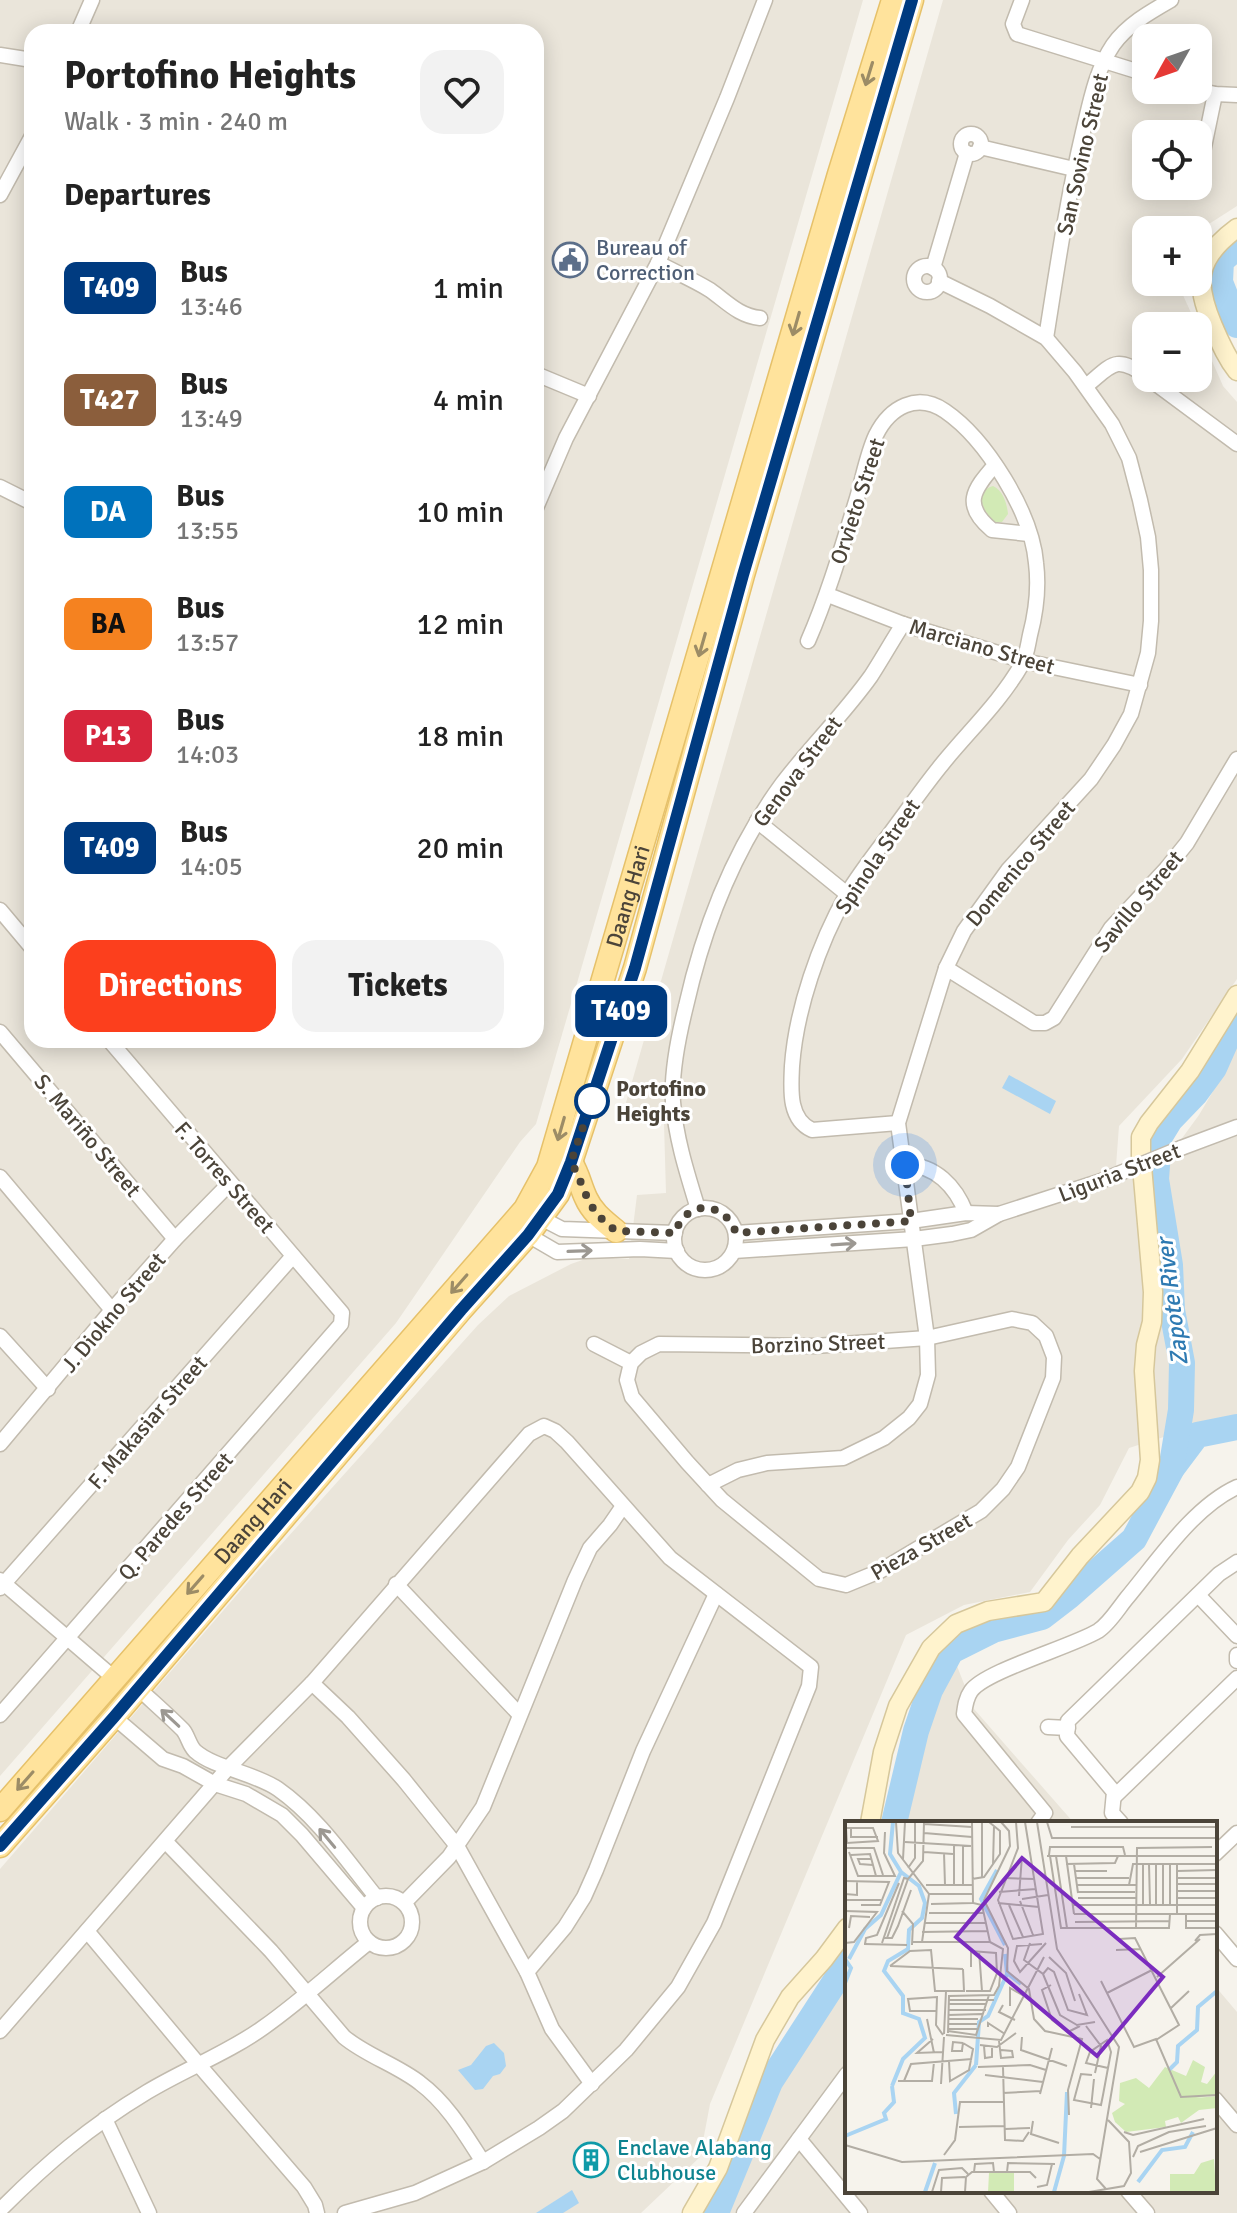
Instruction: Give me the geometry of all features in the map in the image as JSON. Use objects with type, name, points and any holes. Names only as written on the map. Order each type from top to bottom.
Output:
[{"type":"main road","name":"Daang Hari","points":[[0,1810],[114,1678],[526,1222],[558,1194],[635,968],[734,573],[848,145],[893,0]]},
{"type":"main road","name":"Daang Hari","points":[[0,1846],[461,1310],[526,1222],[554,1151],[912,0]]},
{"type":"main road","points":[[571,1162],[592,1208],[616,1231]]},
{"type":"street","points":[[82,24],[92,0]]},
{"type":"street","points":[[544,489],[566,438],[658,263],[765,0]]},
{"type":"street","points":[[1022,0],[1013,24],[1017,34],[1132,70]]},
{"type":"street","name":"San Sovino Street","points":[[1046,338],[1074,169],[1089,106],[1104,61],[1115,42],[1130,27],[1171,0]]},
{"type":"street","points":[[0,55],[24,59]]},
{"type":"street","points":[[1212,93],[1237,95]]},
{"type":"street","points":[[1210,120],[1215,94]]},
{"type":"street","name":"Domenico Street","points":[[708,1485],[738,1470],[767,1463],[843,1458],[884,1438],[909,1418],[920,1404],[928,1375],[927,1338],[898,1123],[946,968],[964,931],[1008,870],[1091,779],[1131,714],[1140,685],[1148,653],[1151,570],[1148,537],[1129,458],[1112,424],[1086,386],[1046,338],[936,275],[974,150],[1074,169]]},
{"type":"street","points":[[0,195],[24,161]]},
{"type":"street","points":[[1237,228],[1219,241],[1202,271],[1200,288],[1227,358],[1237,371]]},
{"type":"street","points":[[658,263],[709,290],[738,311],[760,318]]},
{"type":"street","points":[[1086,386],[1114,364],[1125,363],[1132,367]]},
{"type":"street","points":[[544,377],[589,396]]},
{"type":"street","points":[[1167,392],[1237,444]]},
{"type":"street","name":"Orvieto Street","points":[[808,641],[828,595],[876,435],[895,412],[912,401],[925,402],[944,410],[979,442],[1010,487],[1021,510],[1036,561],[1037,585],[1035,617],[1024,661]]},
{"type":"street","points":[[995,465],[975,491],[972,502],[976,513],[992,530],[1029,534]]},
{"type":"street","points":[[0,487],[24,499]]},
{"type":"street","name":"Marciano Street","points":[[828,595],[903,624],[1024,661],[1140,685]]},
{"type":"street","name":"Genova Street","points":[[698,1209],[679,1149],[673,1100],[678,1039],[709,922],[734,863],[757,821],[782,784],[870,677],[903,624]]},
{"type":"street","name":"Spinola Street","points":[[898,1123],[812,1130],[802,1125],[792,1101],[794,1041],[826,935],[847,894],[944,762],[994,706],[1024,661]]},
{"type":"street","name":"Savillo Street","points":[[946,968],[1034,1023],[1045,1023],[1054,1018],[1111,928],[1187,843],[1237,759]]},
{"type":"street","points":[[757,821],[847,894]]},
{"type":"street","points":[[0,910],[24,938]]},
{"type":"street","points":[[870,1821],[883,1752],[898,1706],[931,1648],[956,1624],[988,1611],[1044,1602],[1080,1556],[1140,1492],[1147,1478],[1150,1460],[1144,1371],[1152,1322],[1153,1292],[1141,1137],[1190,1071],[1237,995]]},
{"type":"street","name":"S. Mariño Street","points":[[0,1032],[175,1239]]},
{"type":"street","name":"F. Torres Street","points":[[116,1048],[342,1313]]},
{"type":"street","name":"Liguria Street","points":[[734,1251],[914,1239],[971,1230],[999,1214],[1101,1181],[1237,1127]]},
{"type":"street","points":[[905,1165],[926,1167],[940,1175],[953,1188],[966,1213]]},
{"type":"street","points":[[0,1177],[112,1310]]},
{"type":"street","name":"J. Diokno Street","points":[[0,1444],[112,1310],[230,1183]]},
{"type":"street","points":[[698,1209],[722,1212],[736,1233],[734,1251],[720,1266],[701,1269],[691,1266],[677,1251],[675,1233],[683,1217],[698,1209]]},
{"type":"street","name":"Liguria Street","points":[[736,1233],[911,1221],[966,1213],[999,1214]]},
{"type":"street","points":[[526,1222],[562,1229],[675,1233]]},
{"type":"street","points":[[526,1222],[557,1252],[677,1251]]},
{"type":"street","name":"F. Makasiar Street","points":[[1,1584],[293,1256]]},
{"type":"street","name":"Q. Paredes Street","points":[[0,1715],[333,1336],[341,1324],[342,1313]]},
{"type":"street","name":"Borzino Street","points":[[631,1363],[641,1353],[659,1344],[815,1346],[927,1338],[1012,1319],[1032,1323],[1046,1336]]},
{"type":"street","points":[[0,1336],[48,1389]]},
{"type":"street","name":"Pieza Street","points":[[631,1363],[627,1380],[632,1397],[708,1485],[819,1579],[846,1585],[880,1571],[981,1511],[1003,1489],[1018,1467],[1053,1378],[1054,1357],[1046,1336]]},
{"type":"street","points":[[594,1344],[631,1363]]},
{"type":"street","points":[[0,2031],[228,1768],[312,1683],[529,1434],[544,1426],[555,1431],[670,1558],[811,1667],[809,1686],[714,1923],[669,1998],[626,2050],[563,2111],[483,2162],[415,2193],[345,2213]]},
{"type":"street","points":[[1039,1821],[1045,1813],[964,1714],[965,1702],[972,1688],[992,1676],[1101,1630],[1196,1516],[1218,1496],[1237,1487]]},
{"type":"street","points":[[404,1903],[449,1857],[483,1807],[590,1548],[623,1506]]},
{"type":"street","points":[[1119,1821],[1112,1813],[1114,1792],[1067,1736],[1068,1721],[1219,1574],[1237,1562]]},
{"type":"street","points":[[1,1584],[114,1678]]},
{"type":"street","points":[[396,1584],[519,1714]]},
{"type":"street","points":[[527,1972],[565,1927],[584,1897],[643,1751],[716,1594]]},
{"type":"street","points":[[1198,1595],[1237,1636]]},
{"type":"street","points":[[1114,1797],[1237,1678]]},
{"type":"street","points":[[312,1683],[395,1769],[457,1846],[527,1972],[552,2029],[592,2084]]},
{"type":"street","points":[[138,1688],[186,1733],[196,1751],[228,1768],[258,1778],[294,1802],[377,1898]]},
{"type":"street","points":[[114,1717],[163,1759],[215,1784],[246,1794],[282,1815],[364,1908]]},
{"type":"street","points":[[1048,1727],[1068,1728]]},
{"type":"street","points":[[1217,1852],[1237,1833]]},
{"type":"street","points":[[166,1842],[271,1951],[344,2037],[420,2082],[435,2097],[461,2127],[483,2162]]},
{"type":"street","points":[[391,1897],[404,1903],[412,1923],[403,1943],[389,1948],[369,1942],[360,1922],[364,1908],[377,1898],[391,1897]]},
{"type":"street","points":[[87,1931],[304,2187],[317,2213]]},
{"type":"street","points":[[692,2213],[723,2157],[765,2040],[790,1997],[845,1931]]},
{"type":"street","points":[[1217,1935],[1237,1959]]},
{"type":"street","points":[[0,2210],[79,2137],[150,2090],[263,2028],[369,1942]]},
{"type":"street","points":[[744,2213],[845,2077]]},
{"type":"street","points":[[1217,2101],[1237,2125]]},
{"type":"street","points":[[105,2119],[149,2213]]},
{"type":"street","points":[[799,2139],[860,2213]]},
{"type":"street","points":[[993,2193],[1009,2213]]},
{"type":"street","points":[[1130,2193],[1147,2213]]},
{"type":"shaded area","points":[[0,0],[863,0],[536,1124],[520,1142],[396,1323],[0,1776]]},
{"type":"shaded area","points":[[943,0],[1237,0],[1237,206],[1212,222],[1212,216],[1132,216],[1132,296],[1183,296],[1191,312],[1132,312],[1132,392],[1212,392],[1212,361],[1223,386],[1237,402],[1237,979],[1182,1059],[1119,1126],[1116,1166],[1151,1155],[1180,1141],[1222,1076],[1237,1040],[1237,1418],[1208,1423],[1129,1448],[1100,1505],[1068,1540],[1030,1592],[964,1605],[906,1635],[710,2104],[700,2157],[641,2213],[0,2213],[0,1869],[261,1567],[478,1325],[509,1296],[571,1264],[591,1257],[629,1259],[637,1195],[666,1193],[664,1124],[621,1120]]},
{"type":"shaded area","points":[[951,1651],[974,1709],[1072,1821],[894,1821],[916,1731],[930,1690]]},
{"type":"shaded area","points":[[845,1966],[845,2193],[1217,2193],[1217,1988],[1237,2012],[1237,2213],[716,2213],[770,2082]]},
{"type":"green space","points":[[993,486],[1002,494],[1007,506],[1008,514],[1002,522],[994,522],[982,502],[983,493]]},
{"type":"water","points":[[1009,1075],[1056,1101],[1050,1114],[1002,1088]]},
{"type":"water","points":[[494,2043],[504,2053],[506,2066],[483,2089],[475,2090],[458,2070],[471,2065],[486,2046]]},
{"type":"water","points":[[572,2190],[579,2203],[563,2213],[536,2213]]},
{"type":"waterway","name":"Zapote River","points":[[1237,247],[1221,261],[1220,282],[1237,325]]},
{"type":"waterway","name":"Zapote River","points":[[894,1821],[916,1731],[930,1690],[951,1651],[993,1630],[1042,1617],[1068,1597],[1134,1539],[1171,1470],[1181,1410],[1182,1363],[1172,1310],[1170,1265],[1156,1179],[1159,1138],[1170,1120],[1214,1068],[1237,1016]]},
{"type":"waterway","points":[[1173,1467],[1197,1435],[1237,1427]]},
{"type":"waterway","name":"Zapote River","points":[[716,2213],[770,2082],[845,1966]]},
{"type":"bus line","name":"T409","points":[[0,1846],[528,1235],[558,1194],[635,968],[743,575],[912,0]]},
{"type":"place","name":"Bureau of Correction","points":[[570,260]]},
{"type":"place","name":"Portofino Heights","points":[[592,1101]]},
{"type":"place","name":"Enclave Alabang Clubhouse","points":[[591,2160]]},
{"type":"route","points":[[592,1101],[571,1162],[586,1199],[599,1217],[616,1231],[675,1233],[683,1217],[706,1208],[722,1212],[736,1233],[911,1221],[905,1165]]}]
